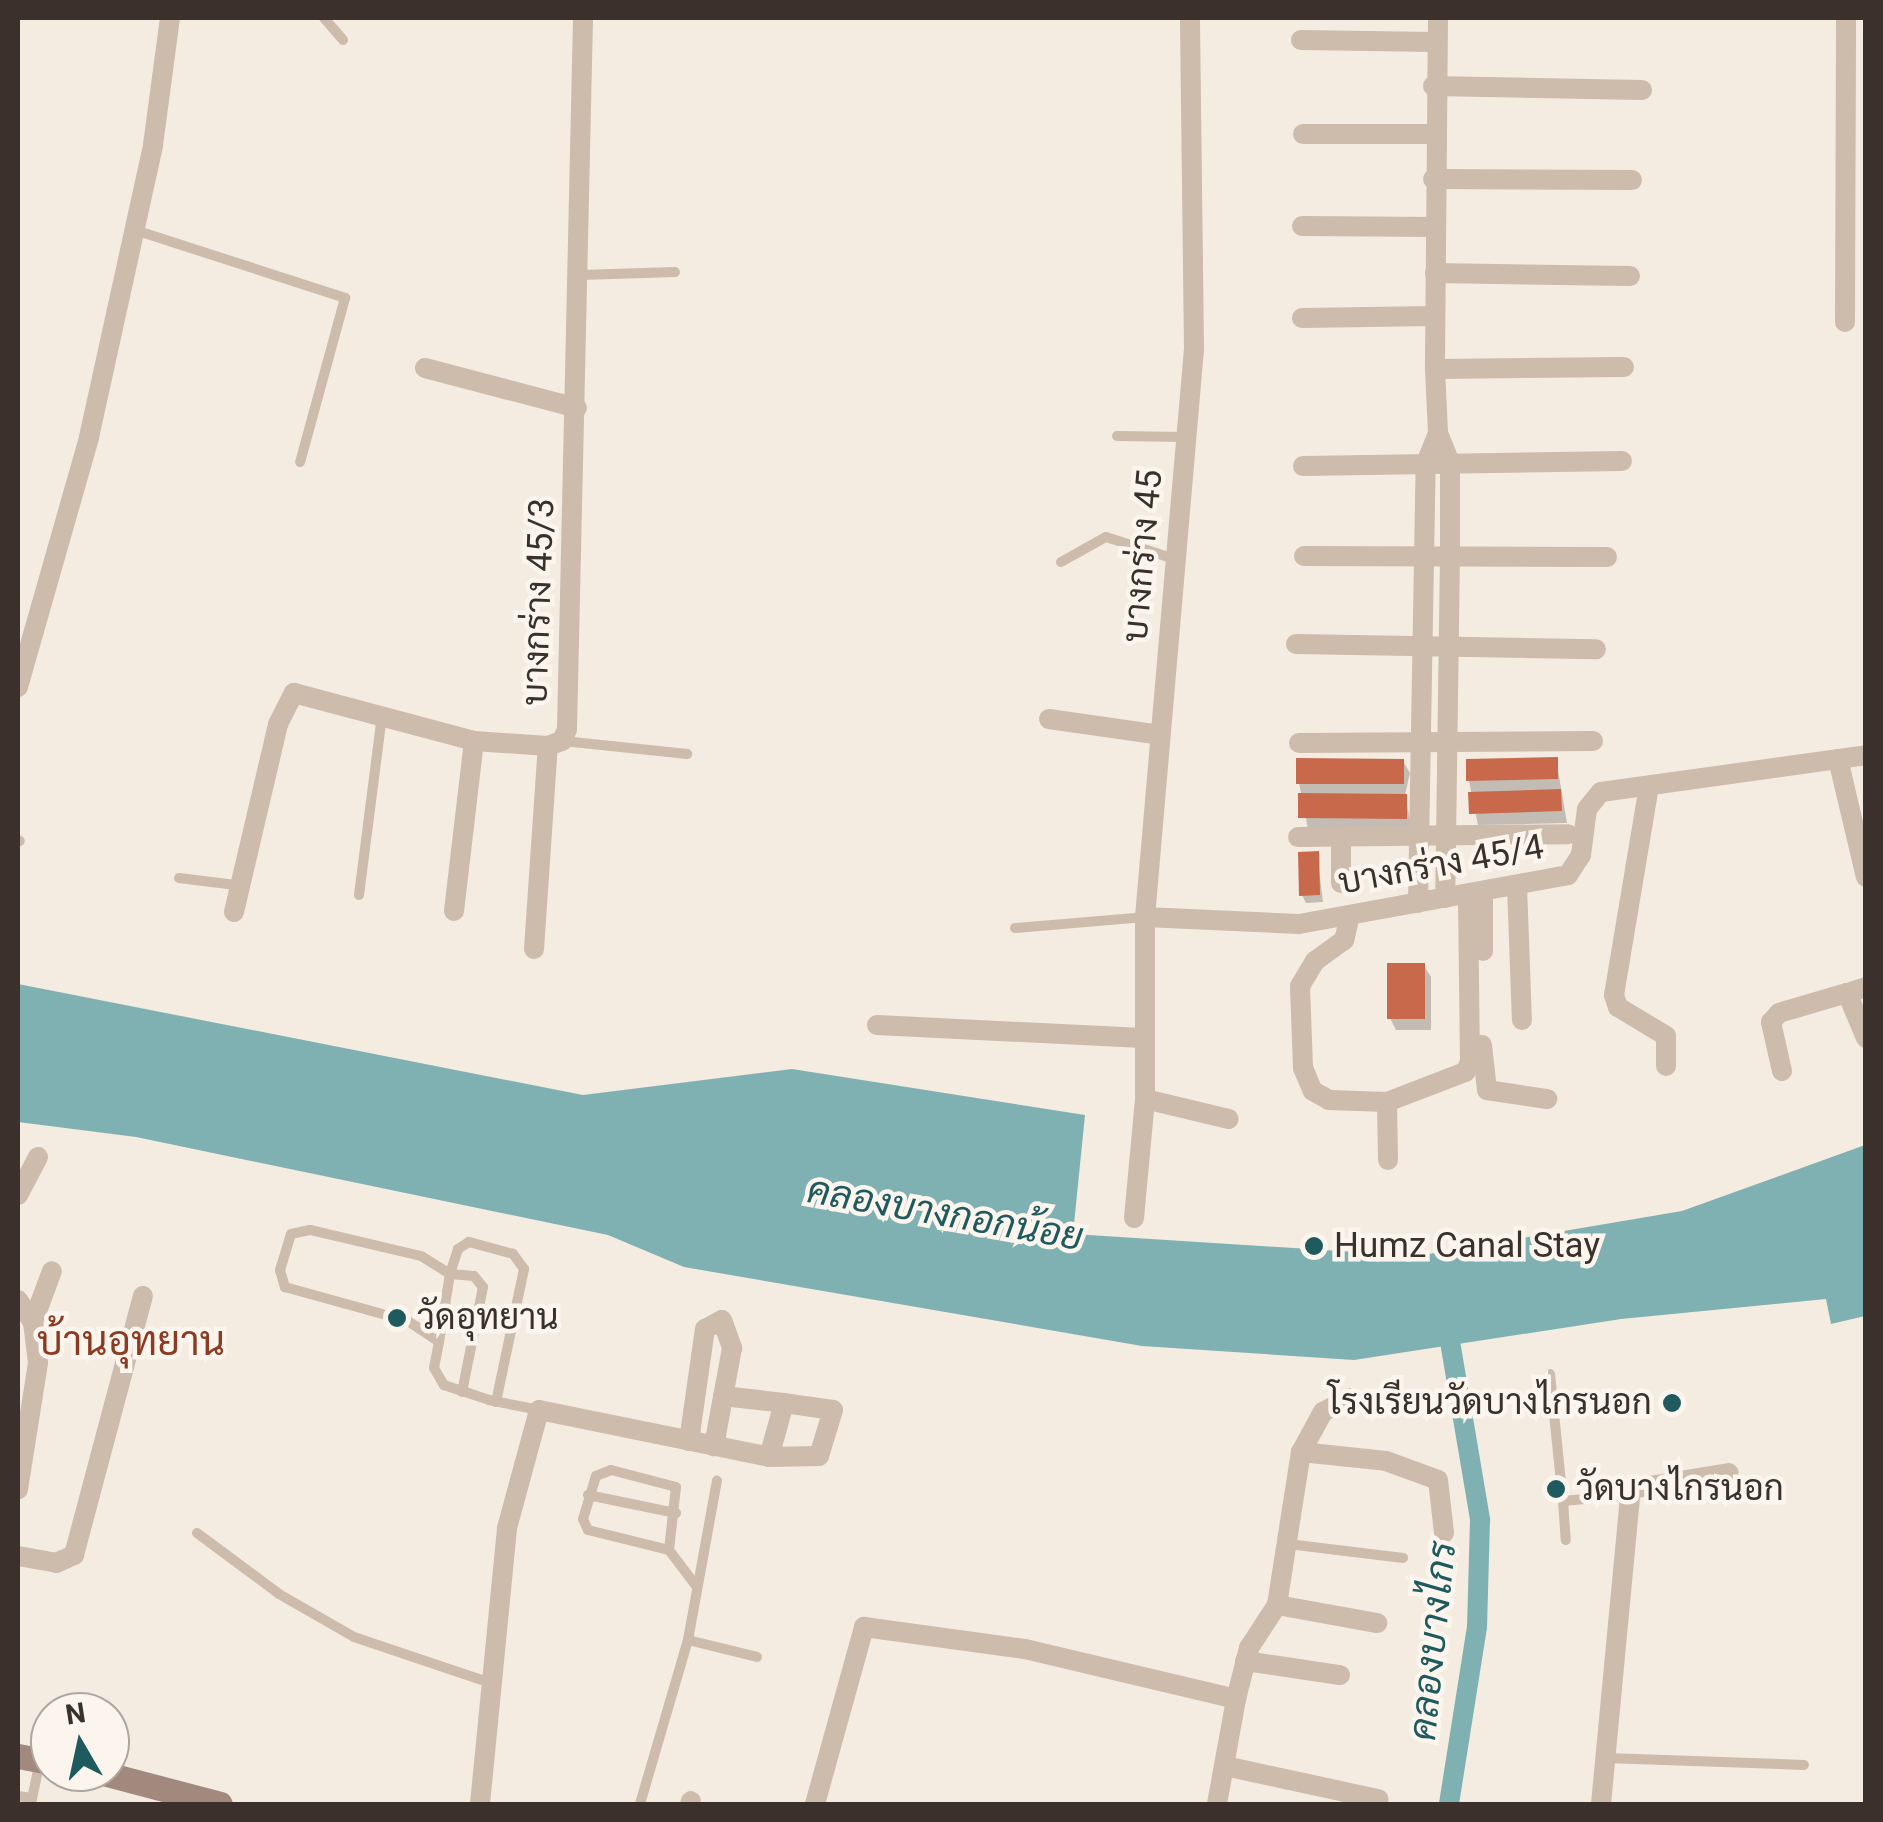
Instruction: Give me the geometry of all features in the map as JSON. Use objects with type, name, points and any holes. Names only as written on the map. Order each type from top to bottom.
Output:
[{"type":"street","points":[[18,687],[89,437],[134,230],[170,18]]},
{"type":"street","name":"บางกร่าง 45/3","points":[[234,912],[236,885],[287,697],[308,692],[474,741],[555,743],[577,408],[583,18]]},
{"type":"street","name":"บางกร่าง 45","points":[[1134,1218],[1144,1099],[1145,917],[1194,349],[1190,18]]},
{"type":"street","points":[[1438,18],[1433,86],[1435,369],[1438,433],[1450,462],[1445,898]]},
{"type":"street","points":[[1845,322],[1846,18]]},
{"type":"street","points":[[1301,40],[1434,42]]},
{"type":"street","points":[[1433,86],[1642,90]]},
{"type":"street","points":[[1303,134],[1433,134]]},
{"type":"street","points":[[1433,179],[1632,180]]},
{"type":"street","points":[[1302,226],[1434,227]]},
{"type":"street","points":[[1435,273],[1630,276]]},
{"type":"street","points":[[1302,318],[1434,316]]},
{"type":"street","points":[[425,368],[577,408]]},
{"type":"street","points":[[1435,369],[1624,368]]},
{"type":"street","points":[[1418,902],[1426,462],[1438,433]]},
{"type":"street","points":[[1302,466],[1622,461]]},
{"type":"street","points":[[1304,556],[1607,557]]},
{"type":"street","points":[[1296,644],[1596,650]]},
{"type":"street","points":[[1048,719],[1160,735]]},
{"type":"street","points":[[454,911],[474,741]]},
{"type":"street","points":[[1299,743],[1593,741]]},
{"type":"street","points":[[534,948],[555,743]]},
{"type":"street","name":"บางกร่าง 45/4","points":[[1145,917],[1266,926],[1298,924],[1516,886],[1577,868],[1587,809],[1601,792],[1866,755]]},
{"type":"street","points":[[1838,759],[1866,876]]},
{"type":"street","points":[[1641,786],[1614,994],[1618,1007],[1666,1036],[1666,1066]]},
{"type":"street","points":[[1298,836],[1444,838],[1568,834]]},
{"type":"street","points":[[1341,837],[1341,883]]},
{"type":"street","points":[[1516,886],[1522,1020]]},
{"type":"street","points":[[1475,894],[1482,1080],[1487,1090],[1547,1098]]},
{"type":"street","points":[[1350,915],[1344,940],[1315,960],[1300,986],[1303,1068],[1313,1091],[1329,1100],[1386,1102],[1465,1072],[1470,1062],[1475,894]]},
{"type":"street","points":[[1782,1070],[1771,1022],[1779,1013],[1856,990],[1866,1038]]},
{"type":"street","points":[[877,1025],[1143,1038]]},
{"type":"street","points":[[1144,1099],[1229,1119]]},
{"type":"street","points":[[1386,1102],[1388,1160]]},
{"type":"street","points":[[18,1195],[38,1157]]},
{"type":"street","points":[[33,1322],[52,1271]]},
{"type":"street","points":[[18,1556],[56,1563],[74,1555],[144,1296]]},
{"type":"street","points":[[18,1300],[33,1322],[38,1363],[18,1489]]},
{"type":"street","points":[[689,1441],[705,1328],[722,1320],[732,1335],[714,1446]]},
{"type":"street","points":[[480,1804],[507,1528],[538,1410],[769,1457],[810,1461],[823,1449],[832,1410],[724,1396]]},
{"type":"street","points":[[1217,1804],[1246,1660],[1277,1605],[1301,1452],[1323,1412],[1349,1398]]},
{"type":"street","points":[[769,1457],[784,1404]]},
{"type":"street","points":[[1301,1452],[1386,1461],[1438,1480],[1444,1533]]},
{"type":"street","points":[[1601,1804],[1628,1495],[1644,1482],[1729,1473]]},
{"type":"street","points":[[1277,1605],[1377,1623]]},
{"type":"street","points":[[816,1804],[859,1634],[876,1624],[1056,1655],[1236,1699]]},
{"type":"street","points":[[1246,1660],[1340,1674]]},
{"type":"street","points":[[1225,1766],[1378,1798]]},
{"type":"street","points":[[130,1780],[220,1804]]},
{"type":"lane","points":[[324,18],[343,40]]},
{"type":"lane","points":[[134,230],[346,298],[300,462]]},
{"type":"lane","points":[[581,275],[674,272]]},
{"type":"lane","points":[[1118,436],[1186,437]]},
{"type":"lane","points":[[1061,562],[1106,538],[1176,560]]},
{"type":"lane","points":[[359,895],[382,716]]},
{"type":"lane","points":[[555,743],[687,754]]},
{"type":"lane","points":[[180,878],[236,885]]},
{"type":"lane","points":[[1015,928],[1145,917]]},
{"type":"lane","points":[[439,1342],[408,1321],[293,1292],[280,1270],[291,1234],[310,1230],[421,1256],[450,1274],[474,1276],[483,1287],[462,1392]]},
{"type":"lane","points":[[496,1402],[524,1269],[513,1254],[469,1242],[458,1249],[450,1274],[437,1377],[462,1392],[496,1402],[538,1410]]},
{"type":"lane","points":[[1550,1374],[1566,1540]]},
{"type":"lane","points":[[669,1550],[678,1494],[670,1482],[611,1470],[596,1476],[583,1519],[588,1530],[669,1550],[697,1588]]},
{"type":"lane","points":[[640,1804],[688,1640],[716,1481]]},
{"type":"lane","points":[[588,1495],[676,1513]]},
{"type":"lane","points":[[1563,1500],[1628,1495]]},
{"type":"lane","points":[[197,1533],[278,1594],[354,1638],[422,1666],[494,1684]]},
{"type":"lane","points":[[1288,1544],[1403,1558]]},
{"type":"lane","points":[[688,1640],[756,1657]]},
{"type":"lane","points":[[1606,1758],[1804,1764]]},
{"type":"lane","points":[[18,1796],[32,1801]]},
{"type":"water","name":"คลองบางกอกน้อย","points":[[18,984],[583,1095],[792,1069],[1085,1115],[1073,1234],[1417,1256],[1682,1211],[1865,1145],[1865,1316],[1831,1324],[1826,1299],[1621,1319],[1354,1360],[1142,1346],[684,1267],[608,1235],[136,1137],[18,1122]]},
{"type":"building","points":[[1558,757],[1558,779],[1466,781],[1466,759]]},
{"type":"building","points":[[1296,758],[1404,759],[1404,784],[1296,784]]},
{"type":"building","points":[[1561,789],[1562,811],[1469,814],[1468,792]]},
{"type":"building","points":[[1298,793],[1407,794],[1407,819],[1298,818]]},
{"type":"building","points":[[1319,851],[1320,895],[1299,896],[1298,852]]},
{"type":"building","points":[[1387,963],[1425,963],[1425,1019],[1387,1019]]},
{"type":"waterway","name":"คลองบางไกร","points":[[1446,1318],[1480,1520],[1477,1627],[1449,1804]]},
{"type":"place","name":"Humz Canal Stay","points":[[1314,1246]]},
{"type":"place","name":"วัดอุทยาน","points":[[397,1318]]},
{"type":"place","name":"โรงเรียนวัดบางไกรนอก","points":[[1672,1403]]},
{"type":"place","name":"วัดบางไกรนอก","points":[[1556,1489]]},
{"type":"district","name":"บ้านอุทยาน","points":[[131,1342]]}]
